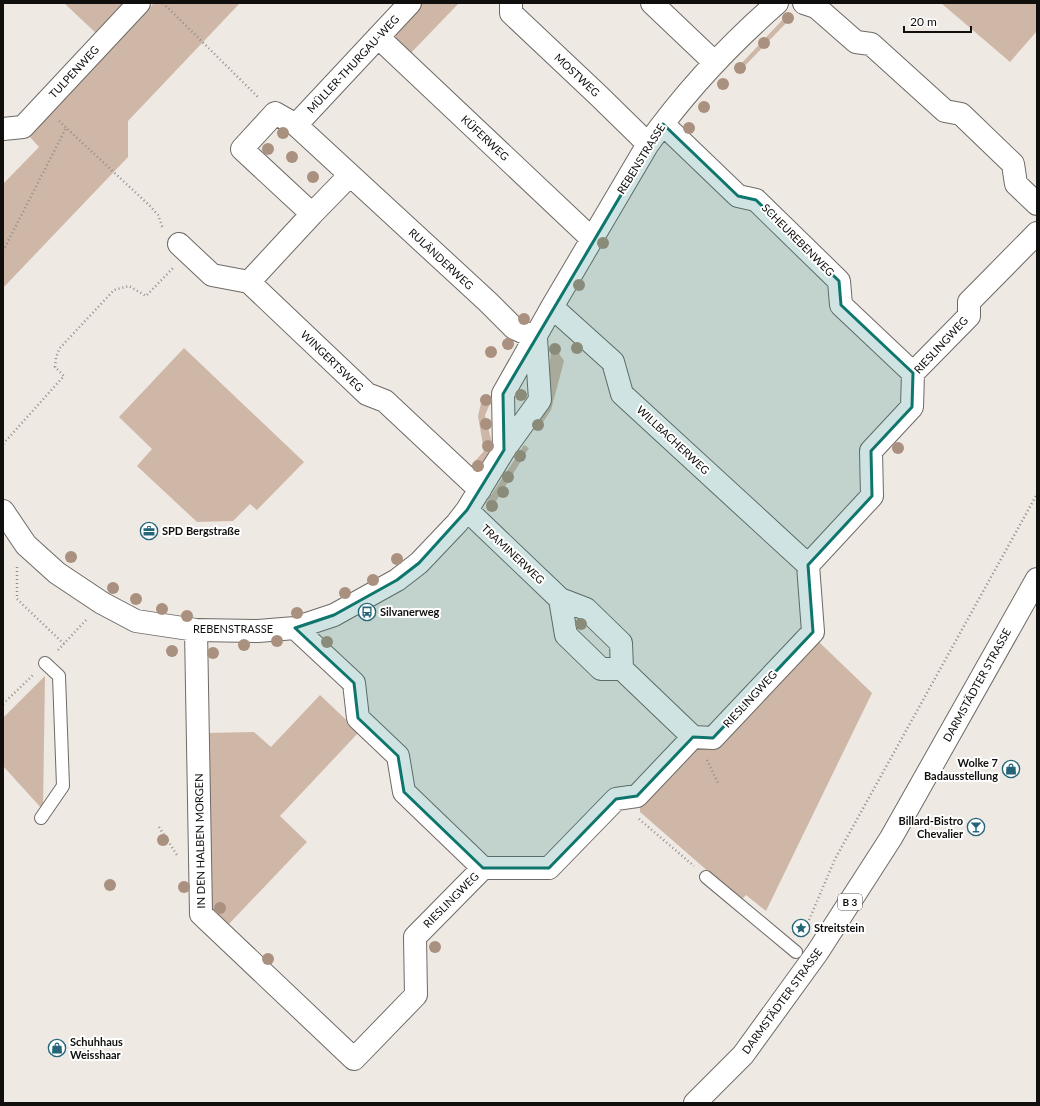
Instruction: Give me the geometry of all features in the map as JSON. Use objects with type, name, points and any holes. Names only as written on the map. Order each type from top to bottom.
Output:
[{"type":"street","name":"TULPENWEG","points":[[3,129],[23,127],[139,3]]},
{"type":"street","name":"MÜLLER-THURGAU-WEG","points":[[296,125],[410,3]]},
{"type":"street","name":"MOSTWEG","points":[[511,3],[511,13],[648,144]]},
{"type":"street","points":[[652,3],[714,62]]},
{"type":"street","name":"REBENSTRASSE","points":[[504,450],[503,394],[536,338],[552,307],[648,144],[714,62],[746,30],[777,3]]},
{"type":"street","points":[[804,3],[816,7],[856,42],[871,44],[945,111],[961,114],[1013,164],[1016,184],[1037,204]]},
{"type":"street","name":"KÜFERWEG","points":[[378,37],[592,239]]},
{"type":"street","name":"RULÄNDERWEG","points":[[275,114],[296,125],[514,328],[536,338]]},
{"type":"street","points":[[275,114],[242,149],[312,214]]},
{"type":"street","name":"SCHEUREBENWEG","points":[[663,124],[738,196],[756,200],[839,281],[841,305],[913,373]]},
{"type":"street","points":[[184,248],[212,275],[249,282],[350,175]]},
{"type":"street","name":"RIESLINGWEG","points":[[693,737],[713,738],[813,632],[808,565],[872,496],[871,451],[912,407],[913,373],[969,316],[969,302],[1037,233]]},
{"type":"street","name":"WINGERTSWEG","points":[[249,282],[366,394],[386,401],[480,490]]},
{"type":"street","name":"WILLBACHERWEG","points":[[552,307],[613,362],[622,394],[808,565]]},
{"type":"street","name":"REBENSTRASSE","points":[[3,511],[26,545],[58,573],[102,603],[136,621],[196,630],[258,632],[295,628],[334,615],[396,580],[419,563],[466,510],[504,450],[540,400],[536,338]]},
{"type":"street","name":"TRAMINERWEG","points":[[466,510],[560,598],[586,609],[621,643],[622,669]]},
{"type":"street","name":"DARMSTÄDTER STRASSE","points":[[695,1103],[743,1054],[817,954],[891,838],[1037,579]]},
{"type":"street","points":[[560,598],[566,635],[601,669],[622,669],[693,737],[637,796],[616,799]]},
{"type":"street","points":[[295,628],[354,683],[358,718],[398,756],[404,792],[483,868]]},
{"type":"street","name":"IN DEN HALBEN MORGEN","points":[[196,630],[201,914],[354,1059]]},
{"type":"street","name":"RIESLINGWEG","points":[[354,1059],[416,996],[415,937],[483,868],[549,868],[616,799]]},
{"type":"lane","points":[[41,818],[63,786],[59,676],[45,663]]},
{"type":"lane","points":[[706,877],[796,952]]},
{"type":"path","points":[[162,3],[275,114]]},
{"type":"path","points":[[43,106],[158,215]]},
{"type":"path","points":[[3,251],[66,128]]},
{"type":"path","points":[[3,444],[64,376],[55,367],[59,349],[114,290],[129,286],[146,296],[184,248]]},
{"type":"path","points":[[796,952],[835,859],[1037,494]]},
{"type":"path","points":[[26,545],[17,567],[17,599],[64,644]]},
{"type":"path","points":[[616,799],[706,877]]},
{"type":"path","points":[[159,826],[180,860]]},
{"type":"highlighted area","points":[[663,124],[738,196],[756,200],[839,281],[841,305],[913,373],[912,407],[871,451],[872,496],[808,565],[813,632],[713,738],[693,737],[637,796],[616,799],[549,868],[483,868],[404,792],[398,756],[358,718],[354,683],[295,628],[334,615],[397,580],[419,563],[467,510],[504,450],[503,394]]},
{"type":"shaded area","points":[[64,3],[128,3],[98,35]]},
{"type":"shaded area","points":[[154,3],[240,3],[128,121],[128,157],[3,288],[3,184],[39,147],[28,135]]},
{"type":"shaded area","points":[[417,3],[459,3],[409,55],[396,46],[396,26]]},
{"type":"shaded area","points":[[941,3],[1037,3],[1037,31],[1010,62]]},
{"type":"shaded area","points":[[788,14],[791,18],[739,72],[736,69]]},
{"type":"shaded area","points":[[552,343],[564,361],[551,410],[543,422],[534,430],[547,389]]},
{"type":"shaded area","points":[[184,348],[304,462],[257,510],[250,504],[233,521],[197,522],[137,466],[152,449],[119,417]]},
{"type":"shaded area","points":[[483,395],[492,399],[485,415],[495,455],[478,478],[469,468],[484,451],[478,416]]},
{"type":"shaded area","points":[[524,445],[529,448],[490,511],[486,503]]},
{"type":"shaded area","points":[[818,641],[872,693],[766,911],[746,895],[741,900],[640,812],[640,807],[695,749],[716,748]]},
{"type":"shaded area","points":[[45,676],[43,810],[3,766],[3,718]]},
{"type":"shaded area","points":[[320,695],[359,732],[280,816],[307,842],[227,926],[209,909],[205,733],[254,732],[271,747]]},
{"type":"place","name":"SPD Bergstraße","points":[[149,531]]},
{"type":"place","name":"Silvanerweg","points":[[367,612]]},
{"type":"place","name":"Wolke 7 Badausstellung","points":[[1011,769]]},
{"type":"place","name":"Billard-Bistro Chevalier","points":[[976,827]]},
{"type":"place","name":"Streitstein","points":[[801,928]]},
{"type":"place","name":"Schuhhaus Weisshaar","points":[[57,1048]]}]
